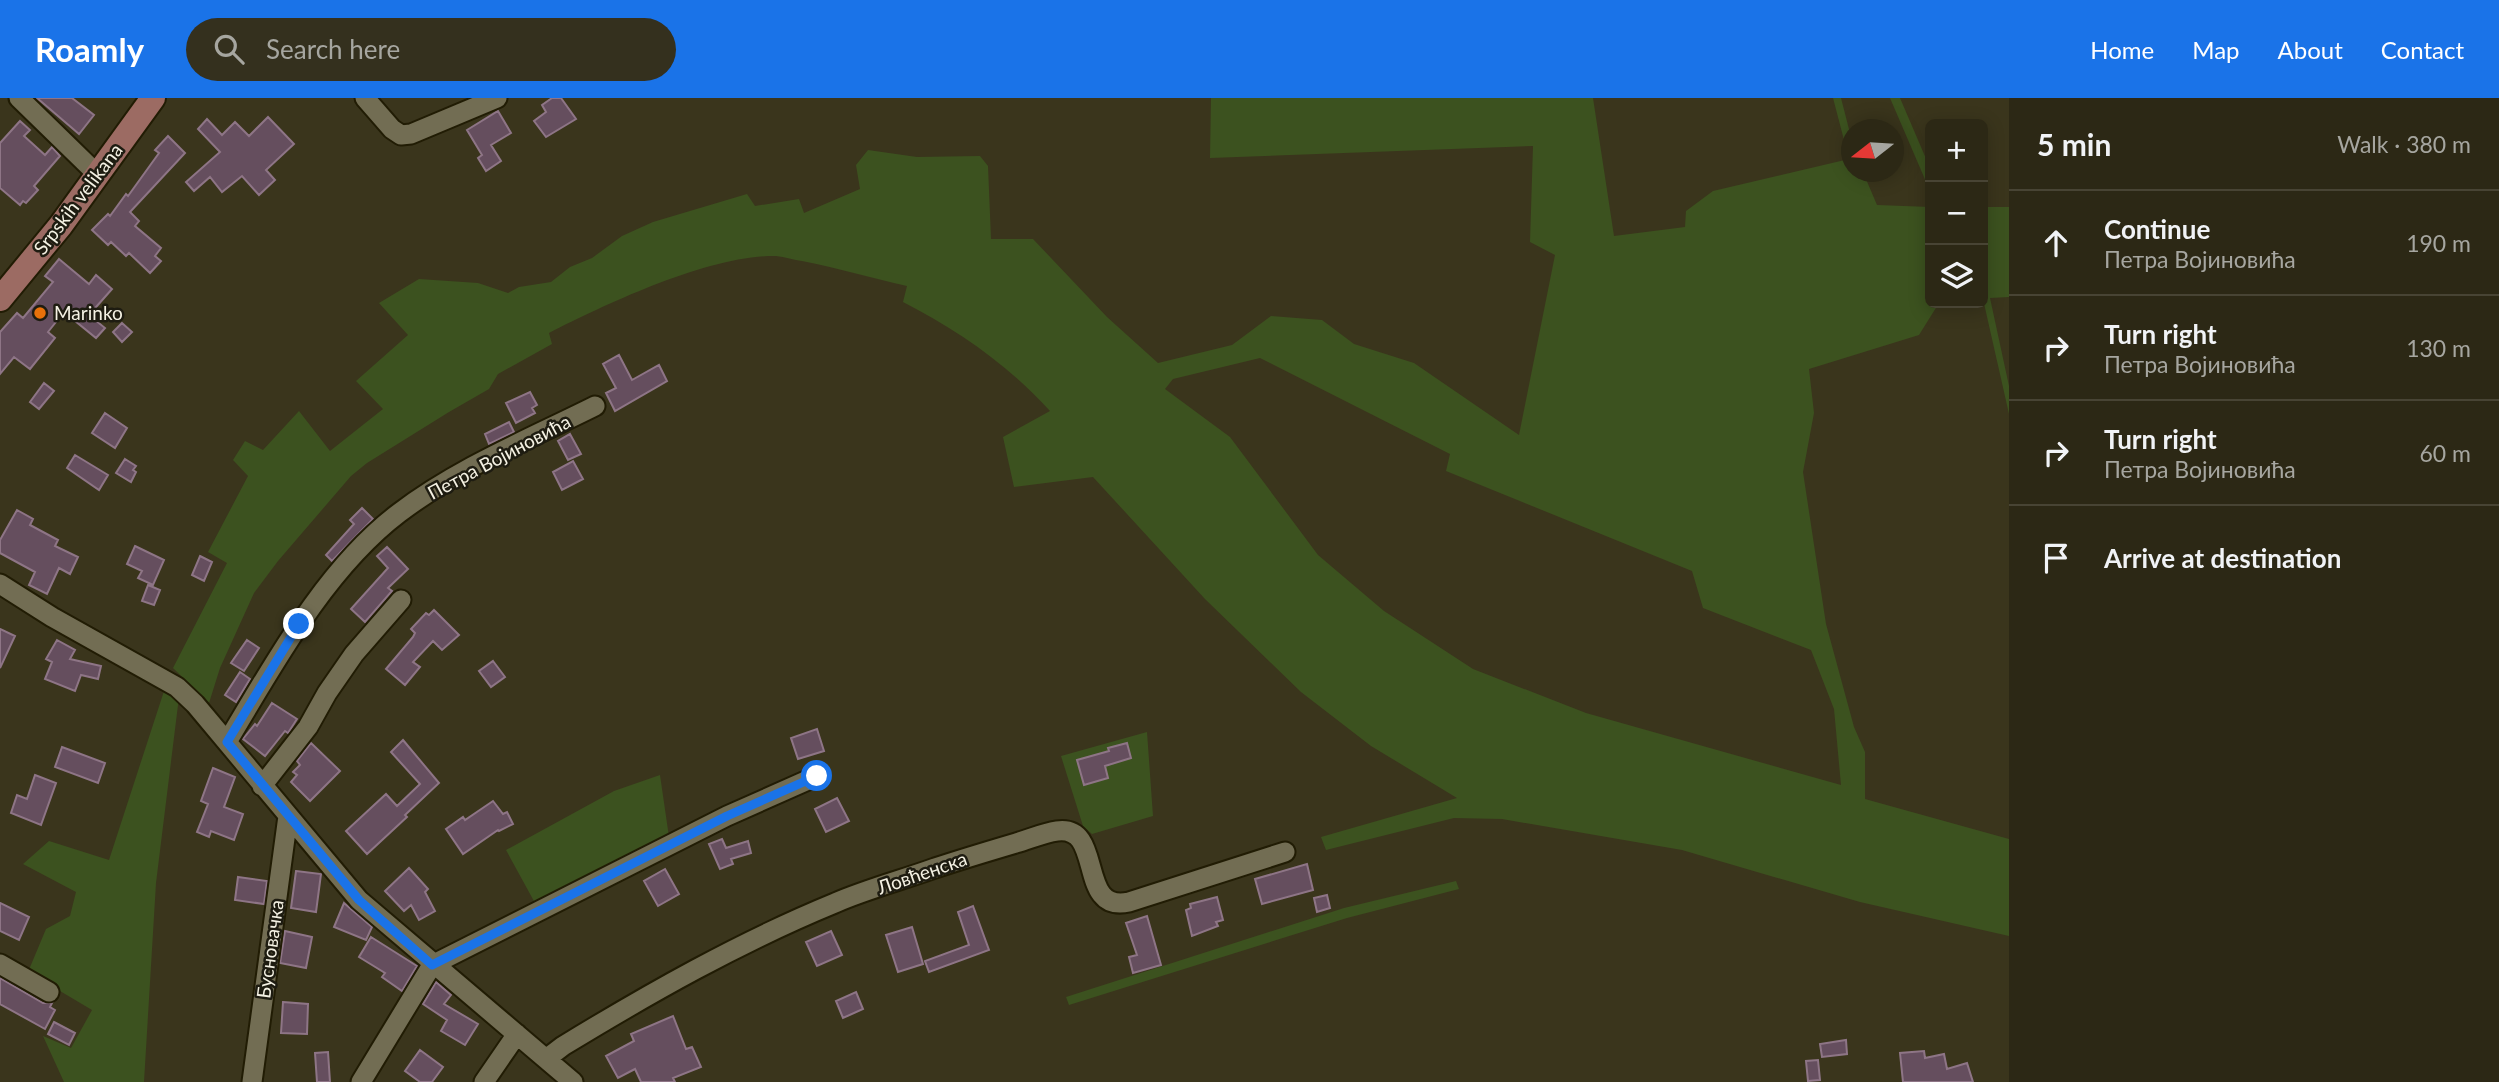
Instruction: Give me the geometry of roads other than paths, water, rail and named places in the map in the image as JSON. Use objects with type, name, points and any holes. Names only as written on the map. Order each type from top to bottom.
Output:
[{"type":"main road","name":"Srpskih velikana","points":[[0,299],[61,225],[153,98]]},
{"type":"street","points":[[19,98],[97,174]]},
{"type":"street","points":[[365,98],[392,129],[401,135],[411,134],[497,98]]},
{"type":"street","name":"Петра Војиновића","points":[[227,742],[299,624],[358,551],[397,514],[438,485],[595,406]]},
{"type":"street","points":[[0,584],[52,617],[177,687],[195,704],[359,900],[432,965],[573,1082]]},
{"type":"street","points":[[262,786],[308,727],[354,654],[401,600]]},
{"type":"street","points":[[361,1082],[432,965],[727,816],[817,776]]},
{"type":"street","name":"Бусновачка","points":[[252,1082],[288,816]]},
{"type":"street","name":"Ловћенска","points":[[546,1059],[563,1046],[675,981],[836,902],[1046,833],[1064,831],[1076,837],[1086,851],[1099,892],[1107,901],[1115,904],[1136,900],[1285,852]]},
{"type":"street","points":[[0,964],[49,992]]},
{"type":"street","points":[[484,1082],[517,1034]]},
{"type":"place","name":"Marinko","points":[[40,313]]}]
